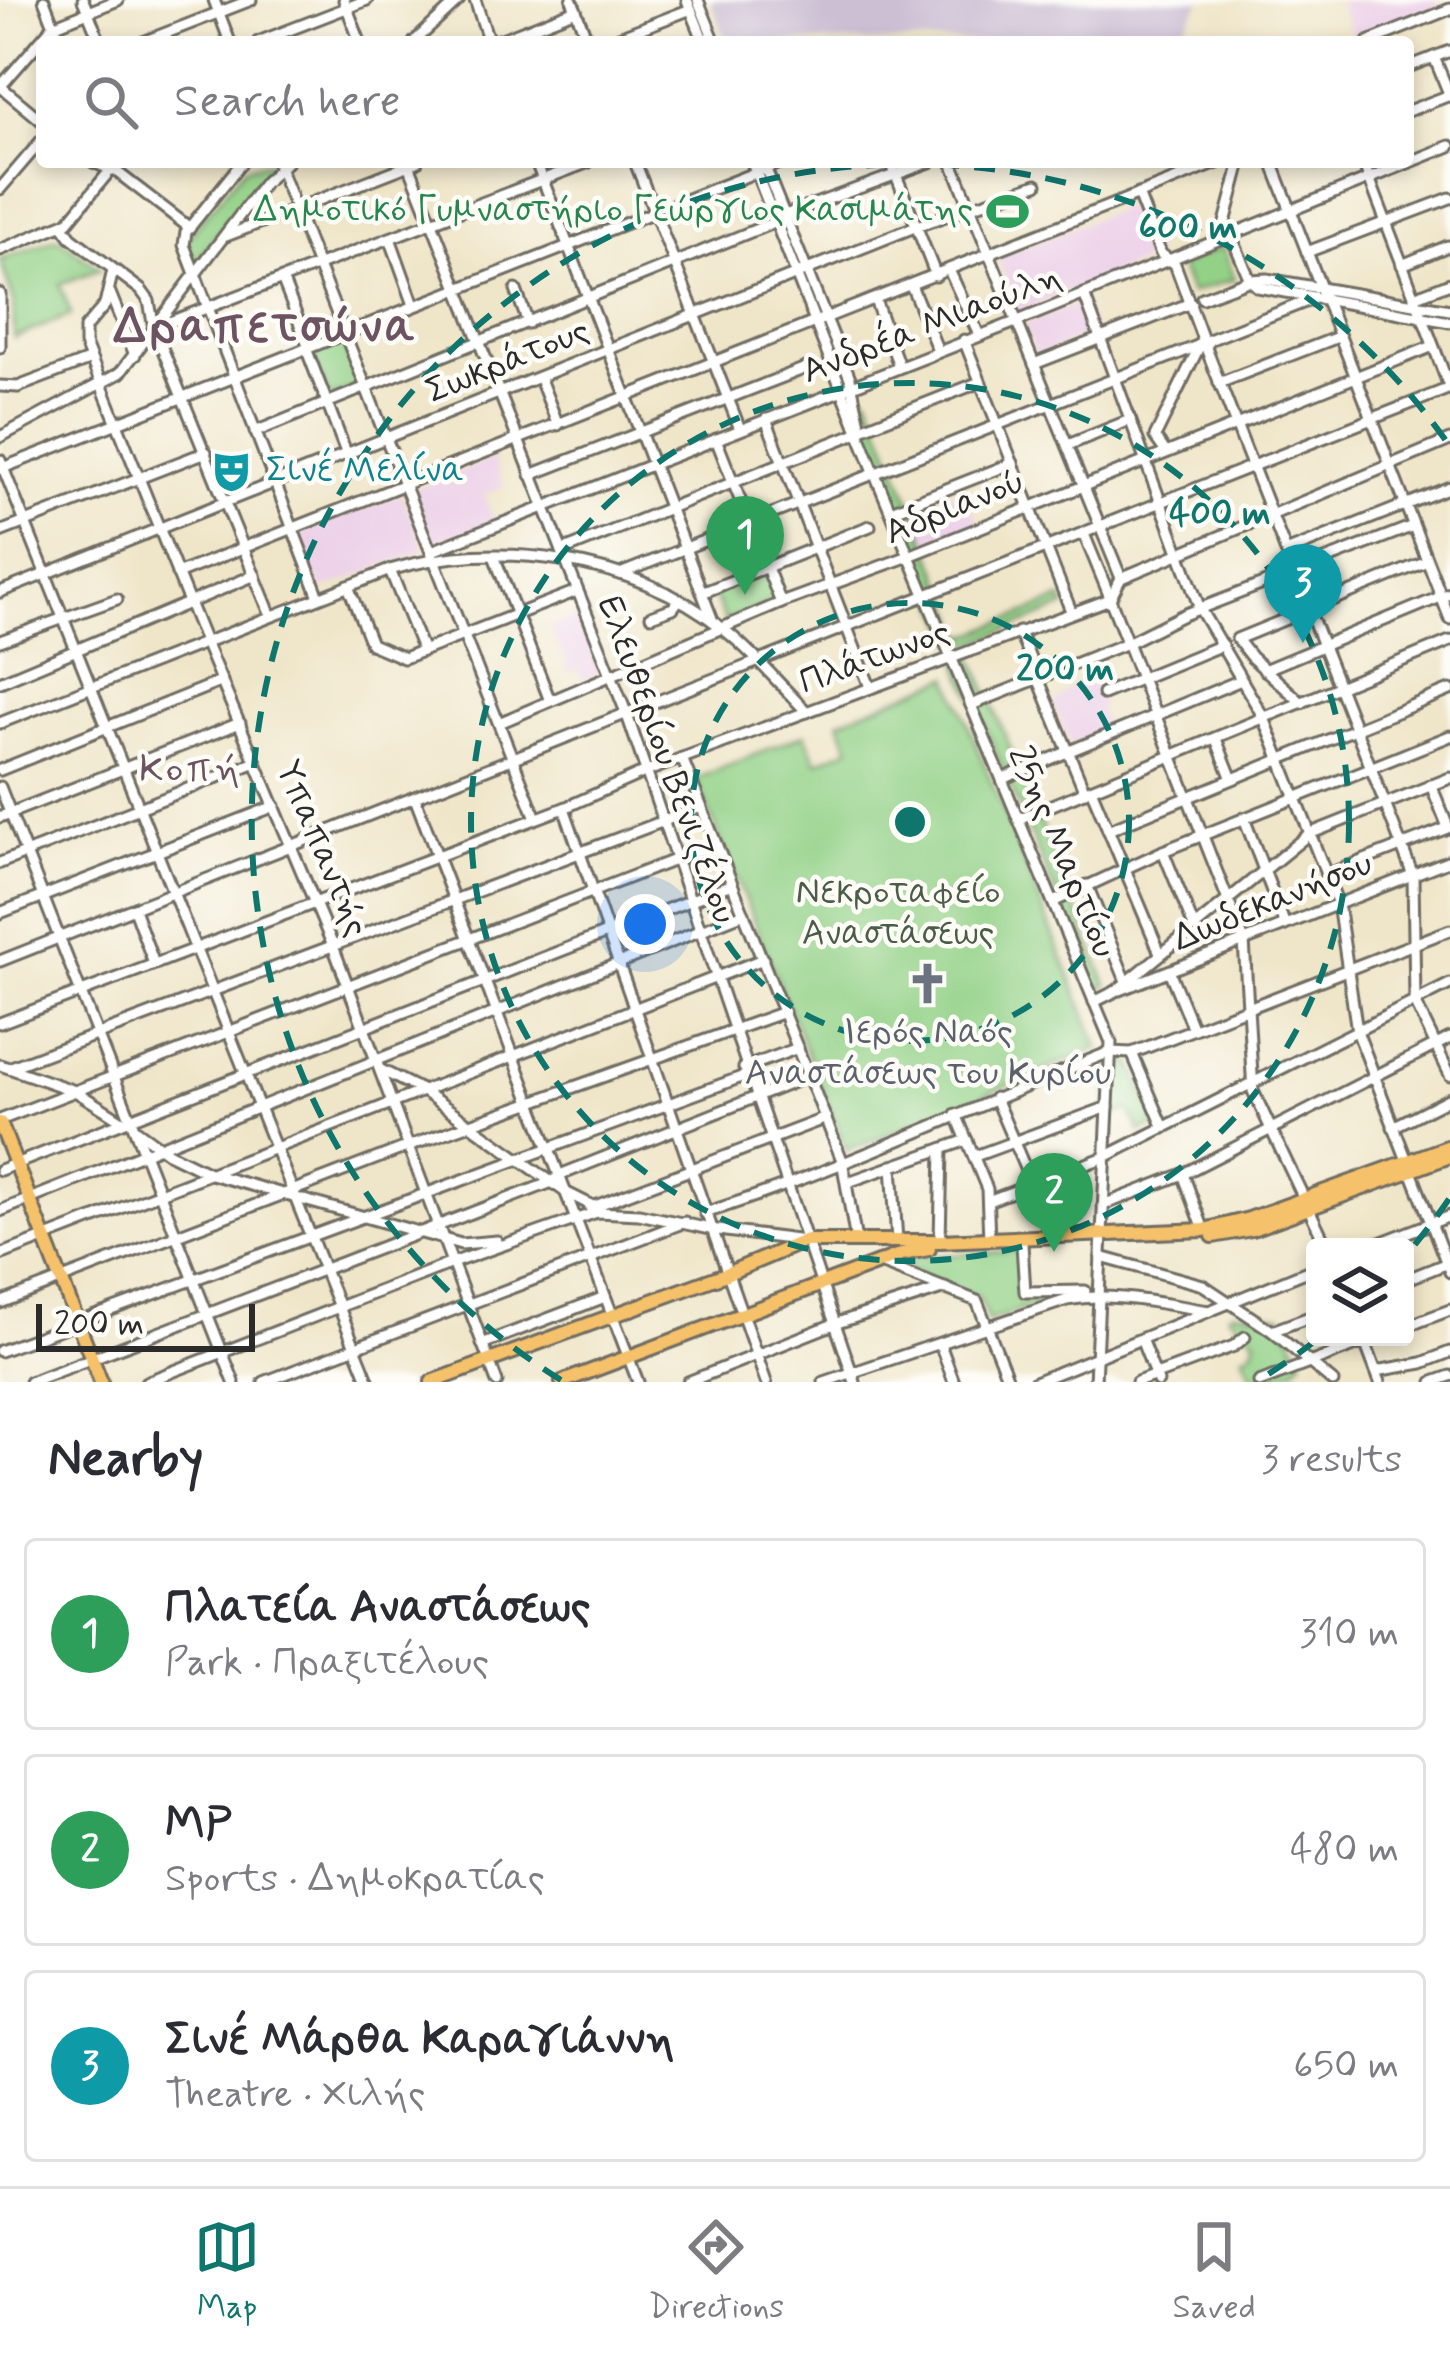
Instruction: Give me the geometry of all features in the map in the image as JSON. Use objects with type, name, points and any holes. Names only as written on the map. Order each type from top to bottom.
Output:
[{"type":"main road","points":[[0,1122],[100,1382]]},
{"type":"main road","points":[[562,1382],[919,1249],[1102,1244],[1230,1234],[1450,1146]]},
{"type":"main road","points":[[1409,1166],[1450,1156]]},
{"type":"main road","points":[[432,1382],[805,1241],[1054,1236],[1102,1244],[1204,1229],[1309,1203]]},
{"type":"street","points":[[44,0],[53,26],[64,36]]},
{"type":"street","points":[[83,0],[98,36]]},
{"type":"street","points":[[44,36],[53,26],[118,0]]},
{"type":"street","points":[[214,0],[228,36]]},
{"type":"street","points":[[158,36],[251,0]]},
{"type":"street","points":[[272,36],[346,4],[367,0]]},
{"type":"street","points":[[420,36],[459,0]]},
{"type":"street","points":[[475,0],[489,36]]},
{"type":"street","points":[[619,36],[692,3]]},
{"type":"street","points":[[692,3],[702,36]]},
{"type":"street","points":[[692,3],[711,36]]},
{"type":"street","points":[[346,4],[358,36]]},
{"type":"street","points":[[504,36],[574,5],[586,36]]},
{"type":"street","points":[[1383,36],[1450,9]]},
{"type":"street","points":[[36,46],[0,87],[36,116]]},
{"type":"street","points":[[1414,65],[1450,51]]},
{"type":"street","points":[[1414,110],[1450,95],[1434,57]]},
{"type":"street","name":"Ανδρέα Μιαούλη","points":[[1414,160],[1450,146]]},
{"type":"street","points":[[0,189],[36,147]]},
{"type":"street","points":[[0,250],[63,226],[112,168]]},
{"type":"street","points":[[116,168],[190,228]]},
{"type":"street","points":[[237,168],[190,228],[184,245],[319,597]]},
{"type":"street","points":[[0,437],[120,373],[278,168]]},
{"type":"street","points":[[282,168],[536,818]]},
{"type":"street","points":[[222,238],[398,168]]},
{"type":"street","name":"Ελευθερίου Βενιζέλου","points":[[413,168],[627,715],[853,1378]]},
{"type":"street","points":[[538,168],[718,625]]},
{"type":"street","points":[[154,328],[573,168]]},
{"type":"street","points":[[637,168],[740,430]]},
{"type":"street","points":[[369,1382],[1,466],[754,168]]},
{"type":"street","name":"25ης Μαρτίου","points":[[760,168],[802,273],[827,319],[875,474],[1111,1042],[1096,1382]]},
{"type":"street","points":[[894,168],[936,276]]},
{"type":"street","points":[[255,433],[916,168]]},
{"type":"street","points":[[955,168],[1120,578]]},
{"type":"street","points":[[178,574],[1205,168]]},
{"type":"street","points":[[1239,168],[1228,210],[1229,235],[1250,280]]},
{"type":"street","points":[[1274,168],[1319,295],[1427,561],[1446,595],[1450,619]]},
{"type":"street","points":[[0,962],[1450,388],[1366,168]]},
{"type":"street","name":"Ανδρέα Μιαούλη","points":[[433,555],[1395,168]]},
{"type":"street","name":"Σωκράτους","points":[[0,592],[917,226],[1037,184]]},
{"type":"street","points":[[1138,194],[1161,254],[1172,258],[1196,300],[1202,337],[1219,383],[1413,874],[1414,1002],[1450,1075]]},
{"type":"street","points":[[1307,252],[1450,198]]},
{"type":"street","points":[[63,226],[146,295],[154,328],[271,616]]},
{"type":"street","points":[[389,238],[414,305]]},
{"type":"street","points":[[1402,265],[1448,246]]},
{"type":"street","points":[[113,270],[110,293],[135,355]]},
{"type":"street","points":[[949,270],[979,335]]},
{"type":"street","name":"25ης Μαρτίου","points":[[802,273],[816,324],[847,387]]},
{"type":"street","points":[[282,279],[347,454]]},
{"type":"street","points":[[1034,364],[1250,280],[1267,279],[1319,295],[1450,322]]},
{"type":"street","points":[[1415,301],[1450,283]]},
{"type":"street","points":[[911,286],[938,351]]},
{"type":"street","points":[[516,290],[529,323]]},
{"type":"street","name":"Υπαπαντής","points":[[110,293],[85,328],[91,359],[333,946],[497,1382]]},
{"type":"street","points":[[0,294],[0,346]]},
{"type":"street","points":[[1084,294],[1200,609],[1264,718],[1338,904],[1357,1031],[1449,1266],[1414,1277]]},
{"type":"street","points":[[620,574],[1319,295],[1415,301],[1450,310]]},
{"type":"street","points":[[875,300],[899,366]]},
{"type":"street","points":[[1219,383],[1338,337]]},
{"type":"street","points":[[964,340],[1071,611]]},
{"type":"street","points":[[1155,436],[1204,343]]},
{"type":"street","name":"Αδριανού","points":[[499,723],[718,625],[909,556],[1433,346]]},
{"type":"street","points":[[0,386],[18,387],[91,359]]},
{"type":"street","points":[[531,475],[811,366]]},
{"type":"street","points":[[540,380],[558,425]]},
{"type":"street","points":[[563,555],[670,506],[980,382]]},
{"type":"street","points":[[766,419],[870,687]]},
{"type":"street","points":[[1068,445],[1130,420]]},
{"type":"street","points":[[1137,438],[1155,436]]},
{"type":"street","points":[[1155,436],[1165,451]]},
{"type":"street","points":[[716,440],[781,603]]},
{"type":"street","points":[[1110,597],[1120,578],[1450,440]]},
{"type":"street","points":[[0,532],[206,452]]},
{"type":"street","points":[[891,511],[1012,463]]},
{"type":"street","points":[[1286,553],[1447,489],[1450,506]]},
{"type":"street","points":[[704,592],[870,526]]},
{"type":"street","points":[[971,705],[1413,526]]},
{"type":"street","points":[[1084,534],[1244,941],[1251,1084],[1323,1238]]},
{"type":"street","points":[[0,723],[433,555],[563,555],[620,574],[718,625],[807,712]]},
{"type":"street","points":[[494,556],[550,701]]},
{"type":"street","points":[[1302,703],[1238,639],[1427,561]]},
{"type":"street","points":[[390,570],[423,651]]},
{"type":"street","points":[[0,682],[255,575]]},
{"type":"street","points":[[348,586],[371,644],[404,658],[577,591]]},
{"type":"street","points":[[1264,670],[1446,595]]},
{"type":"street","name":"Πλάτωνος","points":[[0,1023],[1110,597]]},
{"type":"street","points":[[0,641],[117,599]]},
{"type":"street","points":[[651,616],[673,608],[678,601]]},
{"type":"street","points":[[1019,632],[1067,752],[1108,830],[1160,953]]},
{"type":"street","points":[[1018,819],[1450,641]]},
{"type":"street","points":[[1103,694],[1222,645]]},
{"type":"street","points":[[1002,779],[1241,680]]},
{"type":"street","points":[[0,770],[222,681]]},
{"type":"street","points":[[1108,830],[1450,690]]},
{"type":"street","points":[[5,815],[240,723]]},
{"type":"street","points":[[1053,902],[1163,851],[1450,736]]},
{"type":"street","points":[[1216,739],[1232,779]]},
{"type":"street","points":[[682,758],[842,1160],[856,1241]]},
{"type":"street","points":[[0,863],[256,762]]},
{"type":"street","points":[[1094,1002],[1116,991],[1309,834],[1450,778]]},
{"type":"street","points":[[1326,874],[1449,827],[1431,785]]},
{"type":"street","points":[[0,787],[5,815],[26,853],[114,1076],[126,1118],[234,1382]]},
{"type":"street","points":[[416,798],[549,1147],[556,1179]]},
{"type":"street","points":[[0,914],[275,806]]},
{"type":"street","points":[[563,808],[766,1382]]},
{"type":"street","points":[[6,1066],[701,808]]},
{"type":"street","points":[[1244,818],[1285,925]]},
{"type":"street","points":[[0,1122],[716,844]]},
{"type":"street","points":[[1163,851],[1194,927]]},
{"type":"street","name":"Δωδεκανήσου","points":[[1116,991],[1450,860]]},
{"type":"street","points":[[0,1170],[732,884]]},
{"type":"street","points":[[1088,885],[1126,981]]},
{"type":"street","points":[[134,909],[154,964]]},
{"type":"street","points":[[0,1210],[379,1066],[498,1012],[745,913]]},
{"type":"street","points":[[705,1213],[786,1187],[1110,1052],[1132,1053],[1450,930]]},
{"type":"street","points":[[0,1255],[763,959]]},
{"type":"street","points":[[1170,973],[1193,1029]]},
{"type":"street","points":[[988,1201],[1106,1157],[1450,984]]},
{"type":"street","points":[[0,1303],[409,1146],[784,1012]]},
{"type":"street","points":[[1103,1205],[1183,1174],[1450,1038]]},
{"type":"street","points":[[0,1351],[666,1103],[798,1048]]},
{"type":"street","points":[[1132,1053],[1165,1128]]},
{"type":"street","points":[[6,1066],[75,1091],[126,1118]]},
{"type":"street","points":[[379,1066],[556,1179],[576,1216],[638,1382]]},
{"type":"street","points":[[29,1382],[438,1226],[809,1076]]},
{"type":"street","points":[[995,1098],[1054,1236]]},
{"type":"street","points":[[1394,1127],[1450,1098]]},
{"type":"street","points":[[975,1156],[1108,1107]]},
{"type":"street","points":[[956,1114],[988,1201],[989,1239]]},
{"type":"street","points":[[146,1382],[826,1118]]},
{"type":"street","points":[[134,1129],[211,1174],[443,1240],[480,1244],[532,1234]]},
{"type":"street","points":[[848,1182],[967,1140]]},
{"type":"street","points":[[940,1241],[943,1149]]},
{"type":"street","points":[[892,1166],[897,1241]]},
{"type":"street","points":[[1183,1174],[1204,1229]]},
{"type":"street","points":[[566,1193],[595,1206]]},
{"type":"street","points":[[576,1216],[618,1211],[805,1241]]},
{"type":"street","points":[[1393,1238],[1450,1216]]},
{"type":"street","points":[[265,1382],[686,1222]]},
{"type":"street","points":[[1022,1244],[1027,1293],[1099,1294],[1209,1311]]},
{"type":"street","points":[[1102,1244],[1196,1282],[1228,1301],[1313,1361],[1334,1382]]},
{"type":"street","points":[[880,1263],[977,1301],[1009,1382]]},
{"type":"street","points":[[1035,1382],[1306,1271]]},
{"type":"street","points":[[688,1382],[835,1324],[945,1288]]},
{"type":"street","points":[[824,1382],[853,1378],[1066,1300],[1099,1294]]},
{"type":"street","points":[[482,1344],[605,1297]]},
{"type":"street","points":[[1414,1324],[1450,1310]]},
{"type":"street","points":[[1272,1331],[1306,1318]]},
{"type":"street","points":[[1137,1382],[1234,1346],[1245,1337]]},
{"type":"street","points":[[1141,1339],[1156,1378]]},
{"type":"street","points":[[940,1344],[954,1382]]},
{"type":"street","points":[[1260,1382],[1349,1346]]},
{"type":"street","points":[[1366,1346],[1378,1377],[1450,1352]]},
{"type":"street","points":[[296,1370],[299,1382]]},
{"type":"street","points":[[1433,1382],[1450,1376]]},
{"type":"shaded area","points":[[710,0],[1201,0],[1180,36],[725,36]]},
{"type":"shaded area","points":[[1435,0],[1439,9],[1370,36],[1353,36],[1338,1]]},
{"type":"shaded area","points":[[1134,203],[1156,256],[1019,312],[997,258]]},
{"type":"shaded area","points":[[1083,302],[1095,332],[1036,355],[1024,325]]},
{"type":"shaded area","points":[[493,458],[504,486],[484,495],[494,521],[436,545],[413,490]]},
{"type":"shaded area","points":[[965,489],[978,522],[926,542],[913,510]]},
{"type":"shaded area","points":[[402,494],[424,550],[322,590],[300,534]]},
{"type":"shaded area","points":[[583,614],[606,671],[583,681],[577,667],[572,673],[564,670],[566,661],[549,627]]},
{"type":"shaded area","points":[[1087,673],[1102,698],[1100,713],[1107,730],[1071,745],[1053,703]]},
{"type":"green space","points":[[244,168],[270,168],[194,264],[189,236]]},
{"type":"green space","points":[[58,238],[100,269],[60,284],[71,315],[14,338],[14,301],[0,260]]},
{"type":"green space","points":[[1223,247],[1235,279],[1190,293],[1179,265]]},
{"type":"green space","points":[[342,340],[359,386],[329,398],[311,352]]},
{"type":"green space","points":[[868,396],[965,637],[1062,599],[1065,607],[969,645],[954,641],[883,477],[862,398]]},
{"type":"green space","points":[[765,569],[778,600],[725,621],[712,591]]},
{"type":"green space","points":[[973,657],[1107,985],[1097,992],[959,665]]},
{"type":"green space","name":"Νεκροταφείο Αναστάσεως","points":[[949,677],[1099,1048],[847,1151],[696,779],[805,734],[817,762],[850,748],[839,721]]},
{"type":"green space","points":[[1132,1063],[1159,1124],[1140,1132],[1129,1110],[1106,1118],[1110,1068]]},
{"type":"green space","points":[[1020,1250],[1021,1295],[1089,1294],[1056,1297],[988,1322],[979,1297],[927,1281],[892,1263],[920,1257]]},
{"type":"green space","points":[[1228,1314],[1282,1315],[1302,1360],[1294,1369],[1256,1382],[1243,1355],[1252,1351],[1256,1339]]},
{"type":"place","name":"Δημοτικό Γυμναστήριο Γεώργιος Κασιμάτης","points":[[1007,211]]},
{"type":"place","name":"Σινέ Μελίνα","points":[[232,471]]},
{"type":"place","name":"Πλατεία Αναστάσεως","points":[[745,595]]},
{"type":"place","name":"Σινέ Μάρθα Καραγιάννη","points":[[1303,643]]},
{"type":"place","name":"Ιερός Ναός Αναστάσεως του Κυρίου","points":[[928,983]]},
{"type":"place","name":"MP","points":[[1054,1252]]},
{"type":"district","name":"Δραπετσώνα","points":[[266,327]]},
{"type":"district","name":"Κοπή","points":[[191,770]]}]
